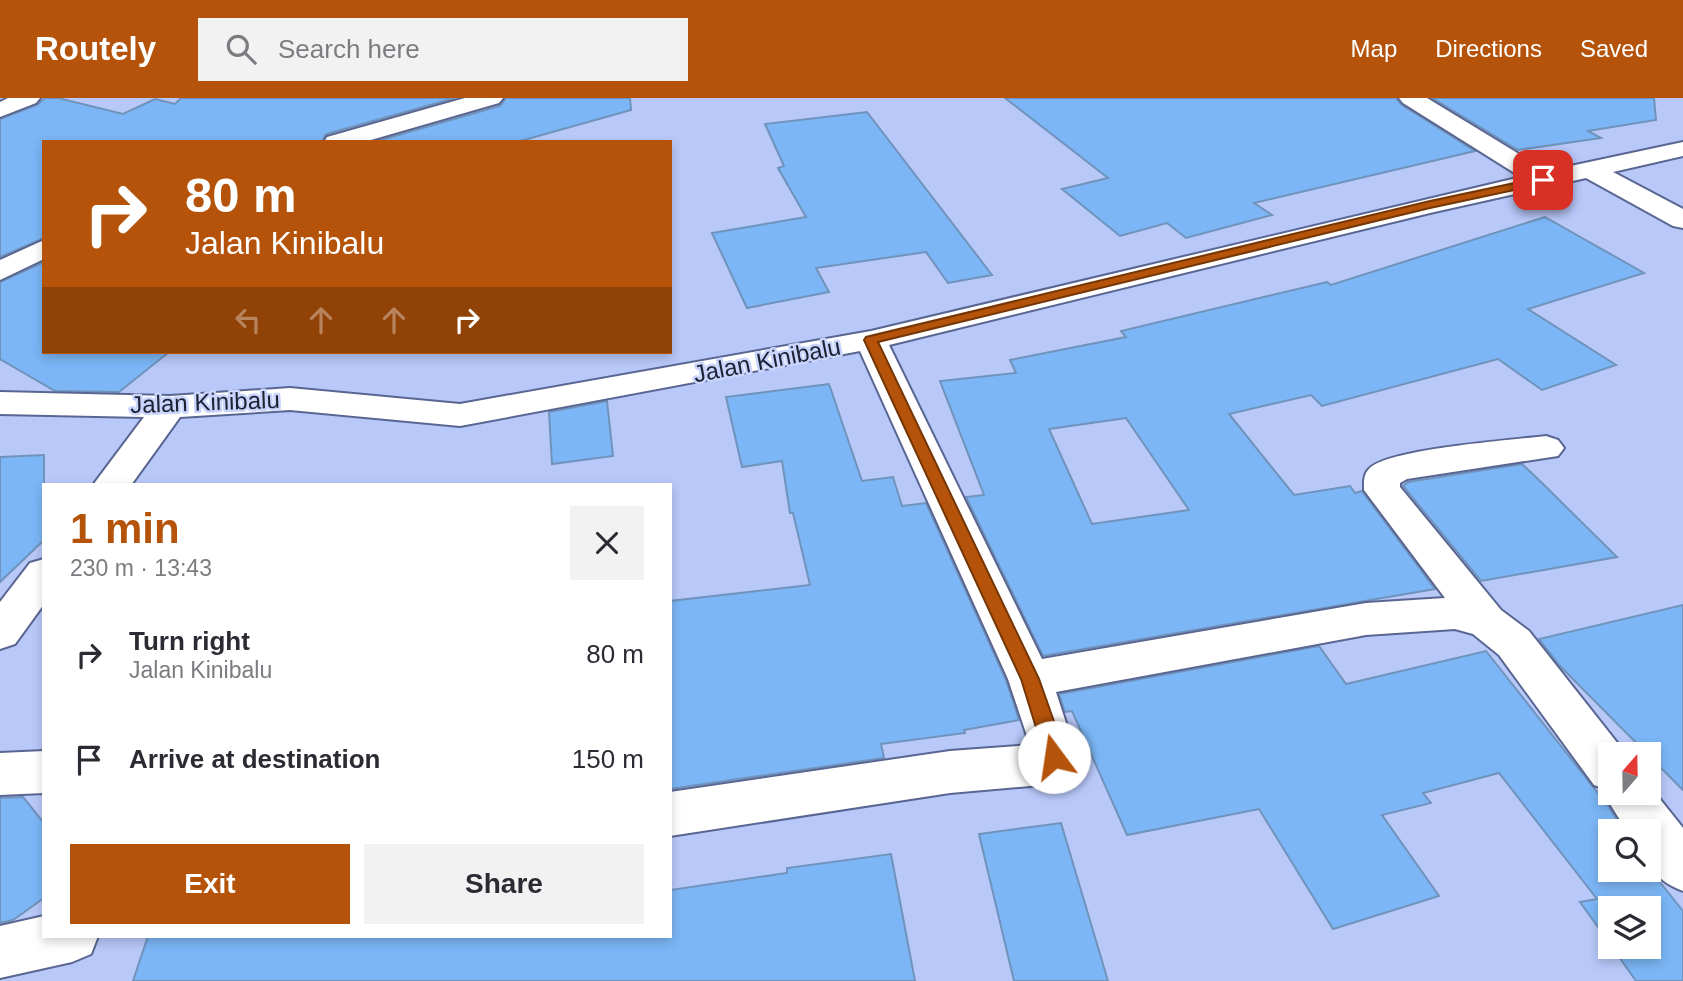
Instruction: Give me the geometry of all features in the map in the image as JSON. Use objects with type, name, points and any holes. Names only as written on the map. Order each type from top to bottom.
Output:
[{"type":"street","points":[[0,110],[28,98]]},
{"type":"street","points":[[343,140],[491,98]]},
{"type":"street","points":[[1411,98],[1543,180]]},
{"type":"street","name":"Jalan Kinibalu","points":[[0,403],[170,407],[290,399],[460,415],[871,340],[1430,205],[1683,149]]},
{"type":"street","points":[[1592,171],[1683,220]]},
{"type":"street","points":[[0,271],[42,249]]},
{"type":"street","points":[[672,814],[950,772],[1042,765],[1054,757],[1030,679],[871,340]]},
{"type":"street","points":[[113,483],[170,407]]},
{"type":"street","points":[[1546,448],[1399,468],[1382,477],[1382,490],[1486,621],[1514,643],[1598,755]]},
{"type":"street","points":[[0,632],[42,577]]},
{"type":"street","points":[[1030,679],[1366,619],[1455,613],[1486,621]]},
{"type":"street","points":[[0,774],[42,772]]},
{"type":"street","points":[[1636,805],[1683,867]]},
{"type":"street","points":[[0,952],[63,938]]},
{"type":"building","points":[[45,98],[58,98],[123,114],[155,99],[175,104],[181,98],[455,98],[326,134],[323,140],[42,140],[42,239],[0,257],[0,119],[37,105]]},
{"type":"building","points":[[506,98],[630,98],[631,110],[524,140],[381,140],[500,106]]},
{"type":"building","points":[[1005,98],[1396,98],[1402,105],[1475,151],[1254,203],[1272,215],[1186,238],[1167,223],[1120,236],[1062,189],[1108,178]]},
{"type":"building","points":[[1432,98],[1654,98],[1656,120],[1588,131],[1601,138],[1518,150]]},
{"type":"building","points":[[867,112],[992,275],[948,283],[926,252],[816,268],[829,292],[747,308],[712,233],[806,217],[778,168],[784,166],[765,124]]},
{"type":"building","points":[[1545,217],[1644,273],[1528,309],[1616,365],[1542,390],[1498,359],[1322,406],[1311,395],[1229,414],[1294,495],[1350,486],[1355,493],[1362,491],[1435,589],[1043,656],[966,497],[984,495],[940,381],[1016,373],[1010,360],[1126,337],[1121,331],[1327,282],[1331,285]],"holes":[[[1126,418],[1189,510],[1092,524],[1049,429]]]},
{"type":"building","points":[[42,263],[42,354],[166,354],[119,392],[55,391],[0,359],[0,282]]},
{"type":"building","points":[[829,384],[862,481],[893,477],[902,506],[926,503],[1006,680],[1019,720],[964,730],[965,733],[881,744],[884,758],[672,789],[672,601],[810,585],[793,513],[790,513],[782,461],[742,467],[726,397]]},
{"type":"building","points":[[607,401],[613,456],[552,464],[549,412]]},
{"type":"building","points":[[44,455],[42,542],[0,582],[0,457]]},
{"type":"building","points":[[1522,464],[1617,557],[1481,581],[1403,486],[1408,482]]},
{"type":"building","points":[[1683,605],[1683,790],[1661,768],[1661,742],[1635,742],[1560,666],[1539,639]]},
{"type":"building","points":[[1319,646],[1346,684],[1486,651],[1598,793],[1598,805],[1607,805],[1616,819],[1598,819],[1598,882],[1660,882],[1683,911],[1683,981],[1636,981],[1620,959],[1661,959],[1661,896],[1598,896],[1598,927],[1580,902],[1597,899],[1499,773],[1423,793],[1431,803],[1382,815],[1439,896],[1333,929],[1259,809],[1127,835],[1072,711],[1065,712],[1059,694]]},
{"type":"building","points":[[23,797],[42,821],[42,899],[13,920],[0,923],[0,798]]},
{"type":"building","points":[[1061,823],[1108,981],[1014,981],[979,834]]},
{"type":"building","points":[[891,854],[915,981],[133,981],[147,938],[672,938],[672,890],[787,873],[787,868]]},
{"type":"route","points":[[1054,757],[1030,679],[871,340],[1543,180]]}]
